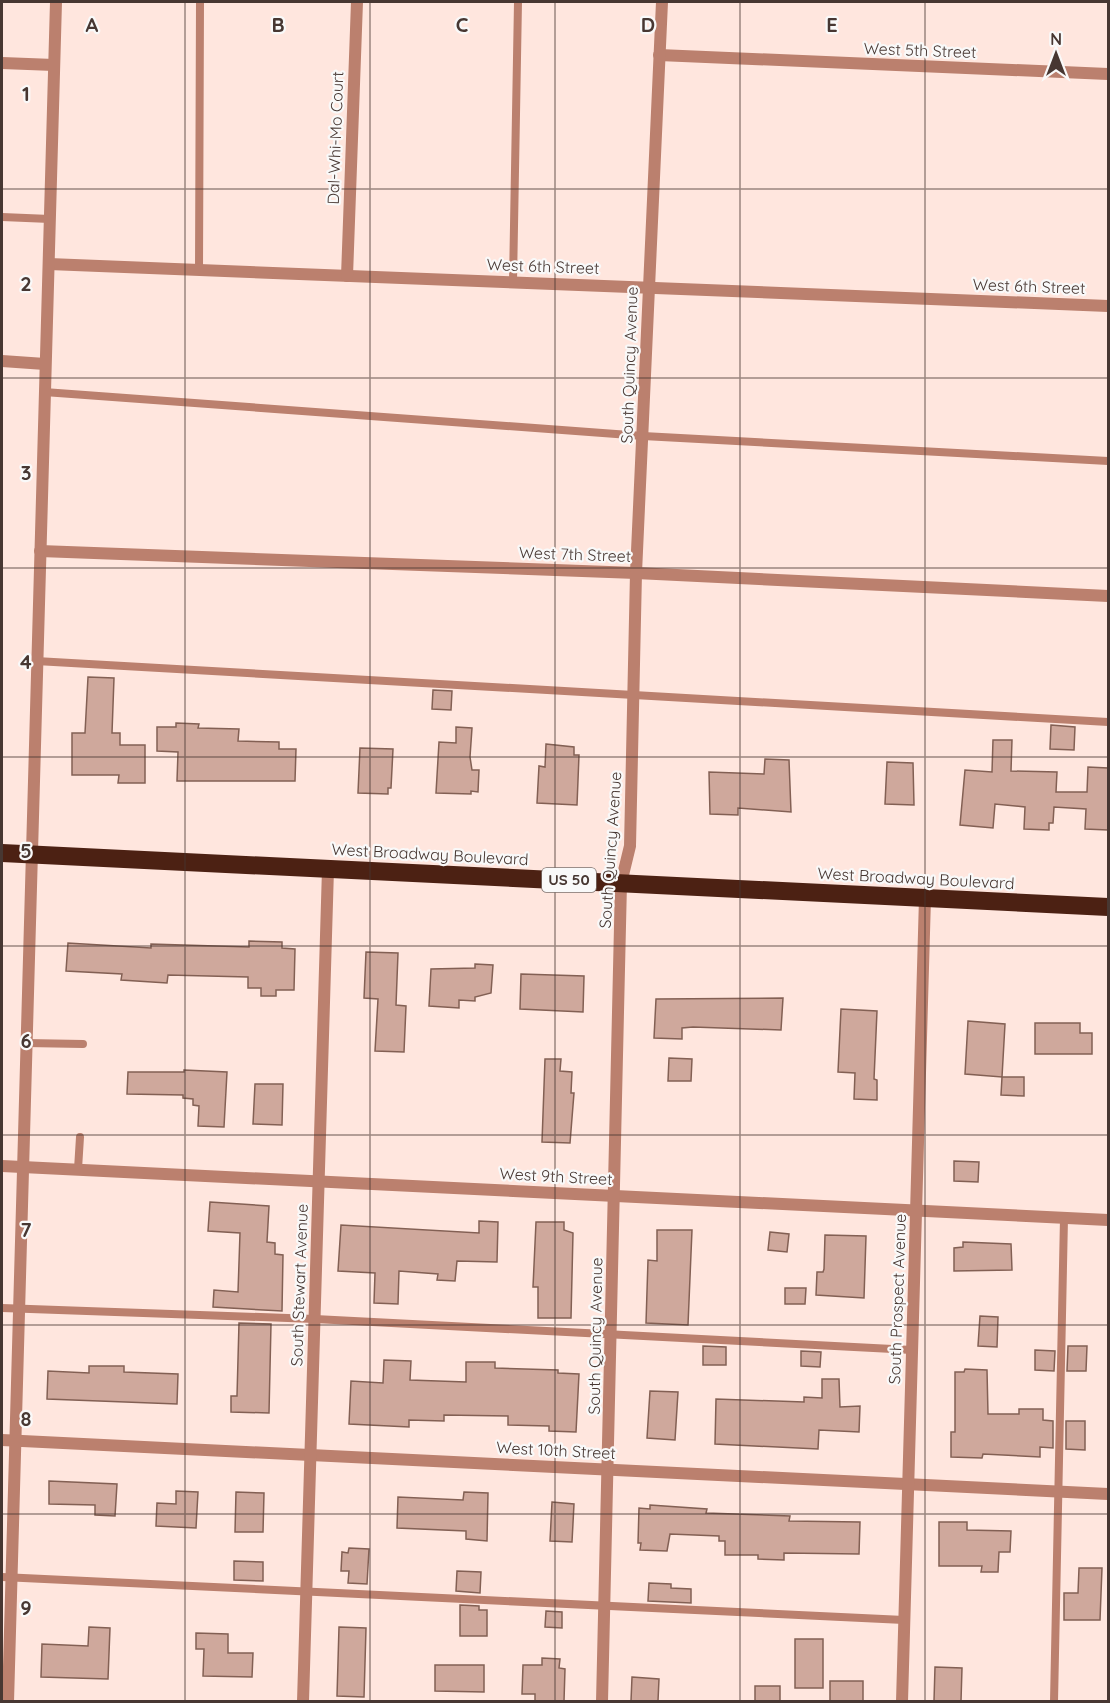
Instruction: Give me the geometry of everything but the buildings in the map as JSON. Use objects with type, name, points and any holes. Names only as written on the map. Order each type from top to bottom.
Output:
[{"type":"highway","name":"West Broadway Boulevard","points":[[2,853],[1108,907]]},
{"type":"street","points":[[9,1701],[7,1577],[16,1441],[30,854],[56,2]]},
{"type":"street","name":"Dal-Whi-Mo Court","points":[[347,276],[357,2]]},
{"type":"street","name":"South Quincy Avenue","points":[[602,1701],[621,883],[630,846],[636,573],[662,2]]},
{"type":"street","name":"West 5th Street","points":[[659,56],[1108,74]]},
{"type":"street","points":[[2,63],[54,65]]},
{"type":"street","name":"West 6th Street","points":[[49,264],[1108,306]]},
{"type":"street","points":[[2,361],[45,364]]},
{"type":"street","name":"West 7th Street","points":[[40,551],[636,573],[1108,596]]},
{"type":"street","name":"South Stewart Avenue","points":[[303,1701],[328,868]]},
{"type":"street","name":"South Prospect Avenue","points":[[902,1701],[925,898]]},
{"type":"street","name":"West 9th Street","points":[[2,1166],[1108,1221]]},
{"type":"street","name":"West 10th Street","points":[[2,1440],[1108,1494]]},
{"type":"lane","points":[[199,270],[200,2]]},
{"type":"lane","points":[[513,282],[518,2]]},
{"type":"lane","points":[[2,217],[50,219]]},
{"type":"lane","points":[[44,392],[643,436],[1108,461]]},
{"type":"lane","points":[[36,661],[1108,722]]},
{"type":"lane","points":[[26,1043],[83,1044]]},
{"type":"lane","points":[[78,1169],[80,1137]]},
{"type":"lane","points":[[1054,1701],[1064,1218]]},
{"type":"lane","points":[[2,1308],[315,1319],[912,1350]]},
{"type":"lane","points":[[7,1577],[904,1620]]}]
